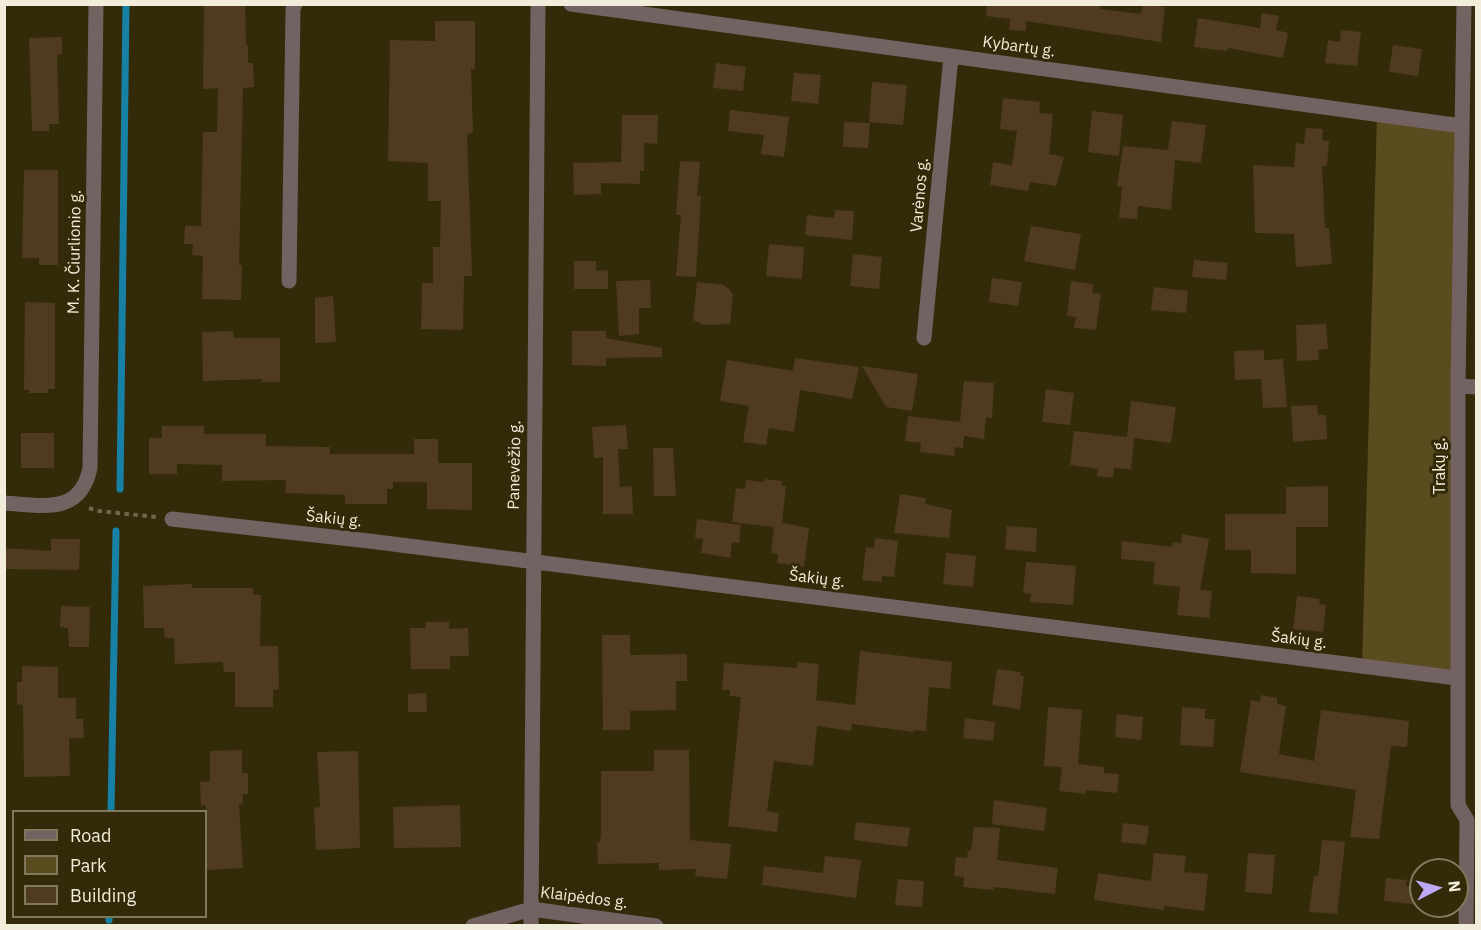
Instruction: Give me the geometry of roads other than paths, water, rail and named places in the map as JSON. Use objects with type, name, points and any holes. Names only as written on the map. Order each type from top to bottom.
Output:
[{"type":"street","name":"M. K. Čiurlionio g.","points":[[4,503],[52,505],[77,497],[87,480],[90,468],[96,4]]},
{"type":"street","points":[[289,281],[293,9],[295,4]]},
{"type":"street","name":"Panevėžio g.","points":[[531,926],[538,4]]},
{"type":"street","name":"Kybartų g.","points":[[571,4],[1462,126]]},
{"type":"street","name":"Trakų g.","points":[[1464,4],[1458,386],[1457,678],[1458,805],[1467,820],[1466,926]]},
{"type":"street","name":"Varėnos g.","points":[[924,338],[951,56]]},
{"type":"street","points":[[1458,386],[1476,387]]},
{"type":"street","name":"Šakių g.","points":[[172,519],[532,561],[1457,678]]},
{"type":"street","name":"Klaipėdos g.","points":[[472,926],[531,909],[656,926]]},
{"type":"waterway","points":[[120,489],[126,4]]},
{"type":"waterway","points":[[111,810],[116,531]]}]
